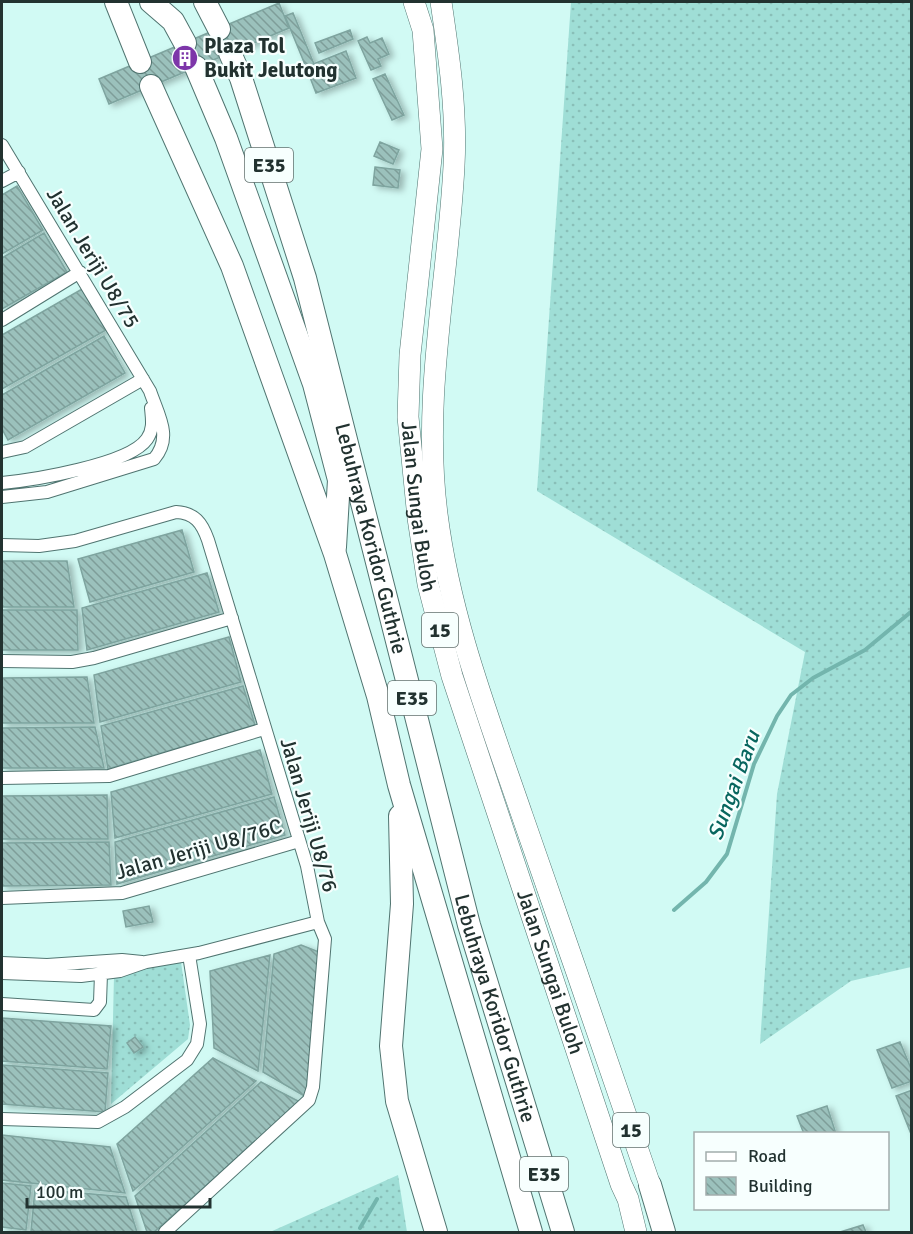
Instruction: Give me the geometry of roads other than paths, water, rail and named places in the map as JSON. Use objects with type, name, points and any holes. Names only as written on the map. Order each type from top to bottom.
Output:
[{"type":"highway","points":[[116,2],[140,62]]},
{"type":"highway","points":[[151,2],[173,21],[185,43]]},
{"type":"highway","points":[[205,2],[219,29]]},
{"type":"highway","name":"Jalan Sungai Buloh","points":[[414,2],[424,42],[432,149],[410,355],[408,417],[418,518],[428,584],[452,676],[621,1184],[628,1198],[636,1233]]},
{"type":"highway","name":"Jalan Sungai Buloh","points":[[441,2],[455,106],[454,167],[436,332],[433,458],[437,513],[448,580],[473,672],[650,1185]]},
{"type":"highway","name":"Lebuhraya Koridor Guthrie","points":[[230,53],[241,78],[305,279],[469,925],[563,1233]]},
{"type":"highway","points":[[196,67],[226,138],[314,384],[339,480],[335,554]]},
{"type":"highway","name":"Lebuhraya Koridor Guthrie","points":[[151,86],[232,266],[335,554],[378,696],[399,785],[531,1233]]},
{"type":"highway","points":[[399,785],[402,904],[391,1046],[397,1101],[436,1233]]},
{"type":"highway","points":[[650,1185],[664,1233]]},
{"type":"highway","points":[[424,1192],[428,1233]]},
{"type":"street","name":"Jalan Jeriji U8/75","points":[[2,145],[150,391],[165,433],[162,450],[154,459],[47,492],[2,497]]},
{"type":"street","points":[[2,181],[19,171]]},
{"type":"street","points":[[2,320],[80,272]]},
{"type":"street","points":[[2,452],[25,447],[143,379]]},
{"type":"street","name":"Jalan Jeriji U8/75","points":[[2,483],[88,469],[137,447],[146,441],[152,428],[150,391]]},
{"type":"street","name":"Jalan Jeriji U8/76","points":[[2,545],[39,546],[75,542],[172,512],[187,513],[196,518],[205,532],[232,618],[310,877],[318,922],[101,974],[2,973]]},
{"type":"street","points":[[2,661],[72,662],[94,658],[232,618]]},
{"type":"street","points":[[2,778],[109,776],[264,729]]},
{"type":"street","name":"Jalan Jeriji U8/76C","points":[[2,898],[122,893],[299,841]]},
{"type":"street","points":[[165,1233],[309,1100],[325,952],[325,939],[318,922]]},
{"type":"street","points":[[2,1119],[98,1122],[125,1107],[187,1060],[197,1044],[200,1024],[189,954]]},
{"type":"street","name":"Jalan Jeriji U8/76","points":[[2,963],[47,965],[122,960],[146,962]]},
{"type":"street","points":[[2,1004],[94,1010],[100,1002],[101,974]]},
{"type":"waterway","name":"Sungai Baru","points":[[674,910],[706,882],[727,854],[754,764],[777,716],[791,695],[813,678],[865,650],[912,611]]},
{"type":"waterway","name":"Sungai Baru","points":[[360,1228],[377,1199]]},
{"type":"place","name":"Plaza Tol Bukit Jelutong","points":[[185,58]]}]
